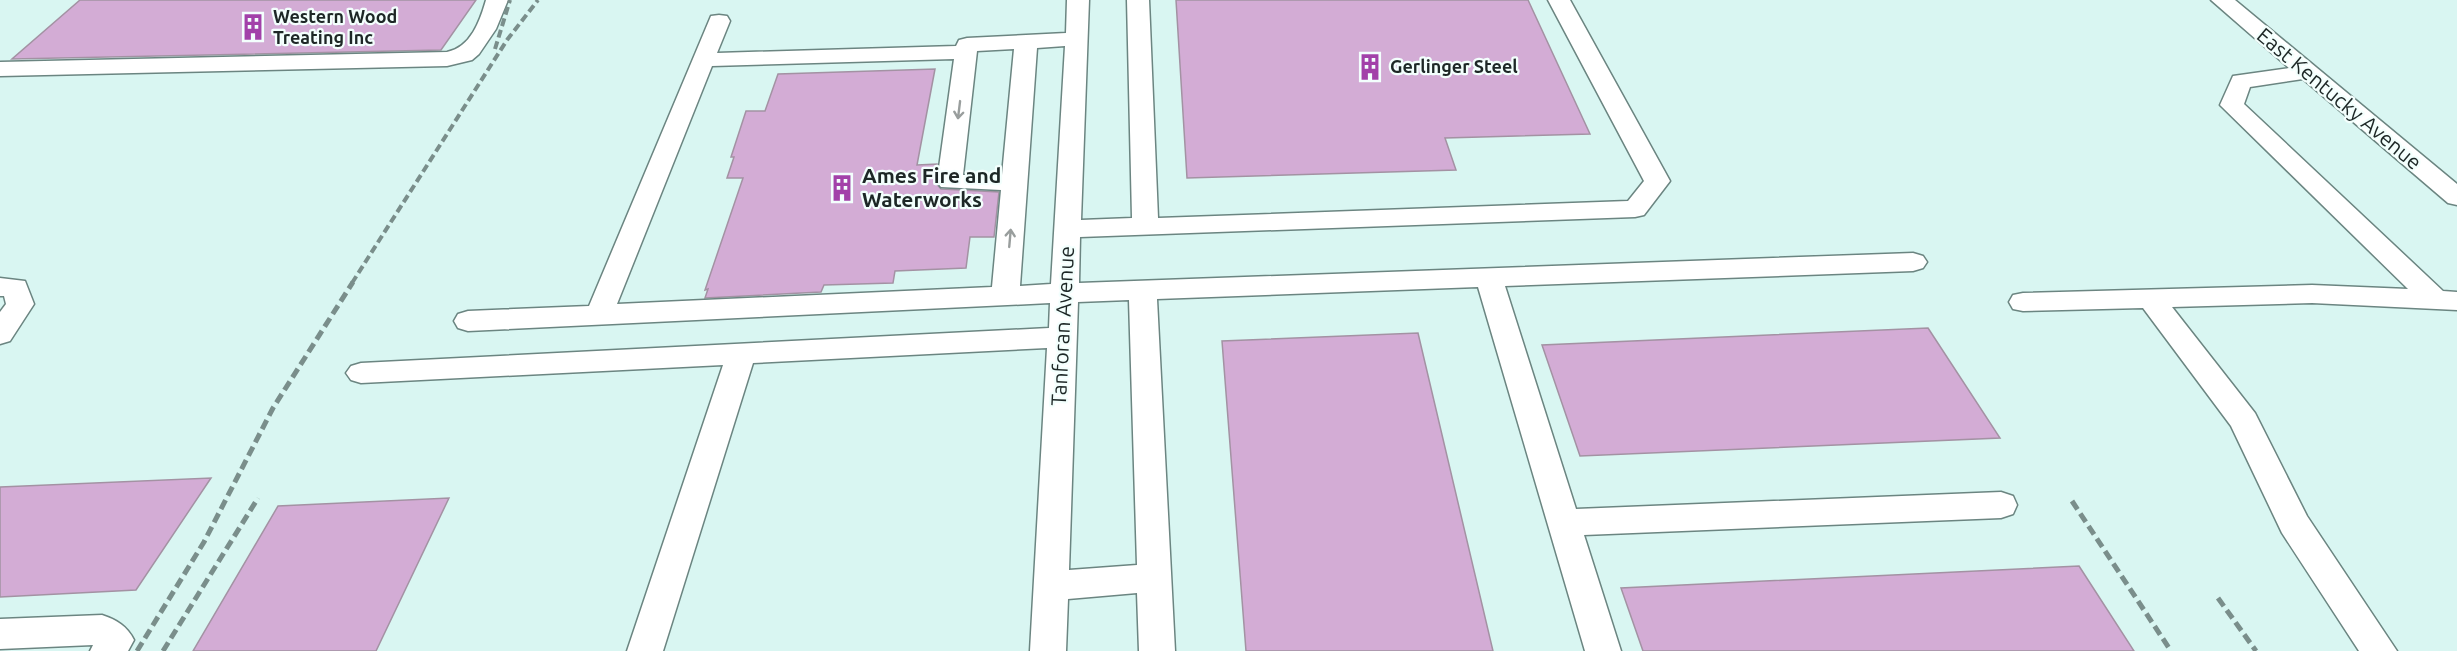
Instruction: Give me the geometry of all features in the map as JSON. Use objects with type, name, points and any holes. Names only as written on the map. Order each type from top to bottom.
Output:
[{"type":"street","points":[[0,69],[447,59],[463,56],[471,50],[492,17],[497,0]]},
{"type":"street","name":"Tanforan Avenue","points":[[1048,651],[1078,0]]},
{"type":"street","points":[[1138,0],[1145,227]]},
{"type":"street","points":[[1067,229],[1635,209],[1657,181],[1559,0]]},
{"type":"street","name":"East Kentucky Avenue","points":[[2222,0],[2457,197]]},
{"type":"street","points":[[599,315],[719,21]]},
{"type":"street","points":[[1014,183],[950,182],[967,45],[1076,39]]},
{"type":"street","points":[[1005,296],[1026,43]]},
{"type":"street","points":[[703,60],[966,52]]},
{"type":"street","points":[[2308,72],[2241,81],[2232,105],[2446,299]]},
{"type":"street","points":[[468,321],[1064,293],[1913,262]]},
{"type":"street","points":[[1489,278],[1603,651]]},
{"type":"street","points":[[0,287],[15,287],[20,304],[0,334]]},
{"type":"street","points":[[1143,290],[1157,651]]},
{"type":"street","points":[[2023,302],[2312,294],[2446,299]]},
{"type":"street","points":[[2150,298],[2244,421],[2294,524],[2379,651]]},
{"type":"street","points":[[361,374],[1062,337]]},
{"type":"street","points":[[645,651],[741,354]]},
{"type":"street","points":[[1564,523],[2001,505]]},
{"type":"street","points":[[1051,586],[1154,578]]},
{"type":"street","points":[[0,634],[102,630],[116,640],[108,651]]},
{"type":"building","name":"Western Wood Treating Inc","points":[[80,0],[476,0],[441,50],[12,59]]},
{"type":"building","name":"Gerlinger Steel","points":[[1176,0],[1528,0],[1590,134],[1445,138],[1456,170],[1187,178]]},
{"type":"building","name":"Ames Fire and Waterworks","points":[[935,69],[917,165],[937,164],[935,182],[941,189],[999,192],[994,237],[970,237],[966,268],[895,271],[893,283],[824,285],[821,292],[705,298],[708,289],[705,290],[743,178],[727,178],[734,157],[731,157],[746,111],[765,111],[778,74]]},
{"type":"building","points":[[1928,328],[2000,438],[1580,456],[1542,345]]},
{"type":"building","points":[[1418,333],[1493,651],[1246,651],[1222,341]]},
{"type":"building","points":[[211,478],[136,590],[0,597],[0,487]]},
{"type":"building","points":[[449,498],[376,651],[193,651],[278,506]]},
{"type":"building","points":[[2079,566],[2134,651],[1643,651],[1621,588]]},
{"type":"railway","points":[[495,49],[510,0]]},
{"type":"railway","points":[[352,283],[507,40],[538,0]]},
{"type":"railway","points":[[137,651],[204,542],[273,408],[353,282]]},
{"type":"railway","points":[[163,651],[258,498]]},
{"type":"railway","points":[[2072,501],[2171,651]]},
{"type":"railway","points":[[2218,598],[2256,651]]},
{"type":"place","name":"Western Wood Treating Inc","points":[[253,27]]},
{"type":"place","name":"Gerlinger Steel","points":[[1370,67]]},
{"type":"place","name":"Ames Fire and Waterworks","points":[[842,188]]}]
